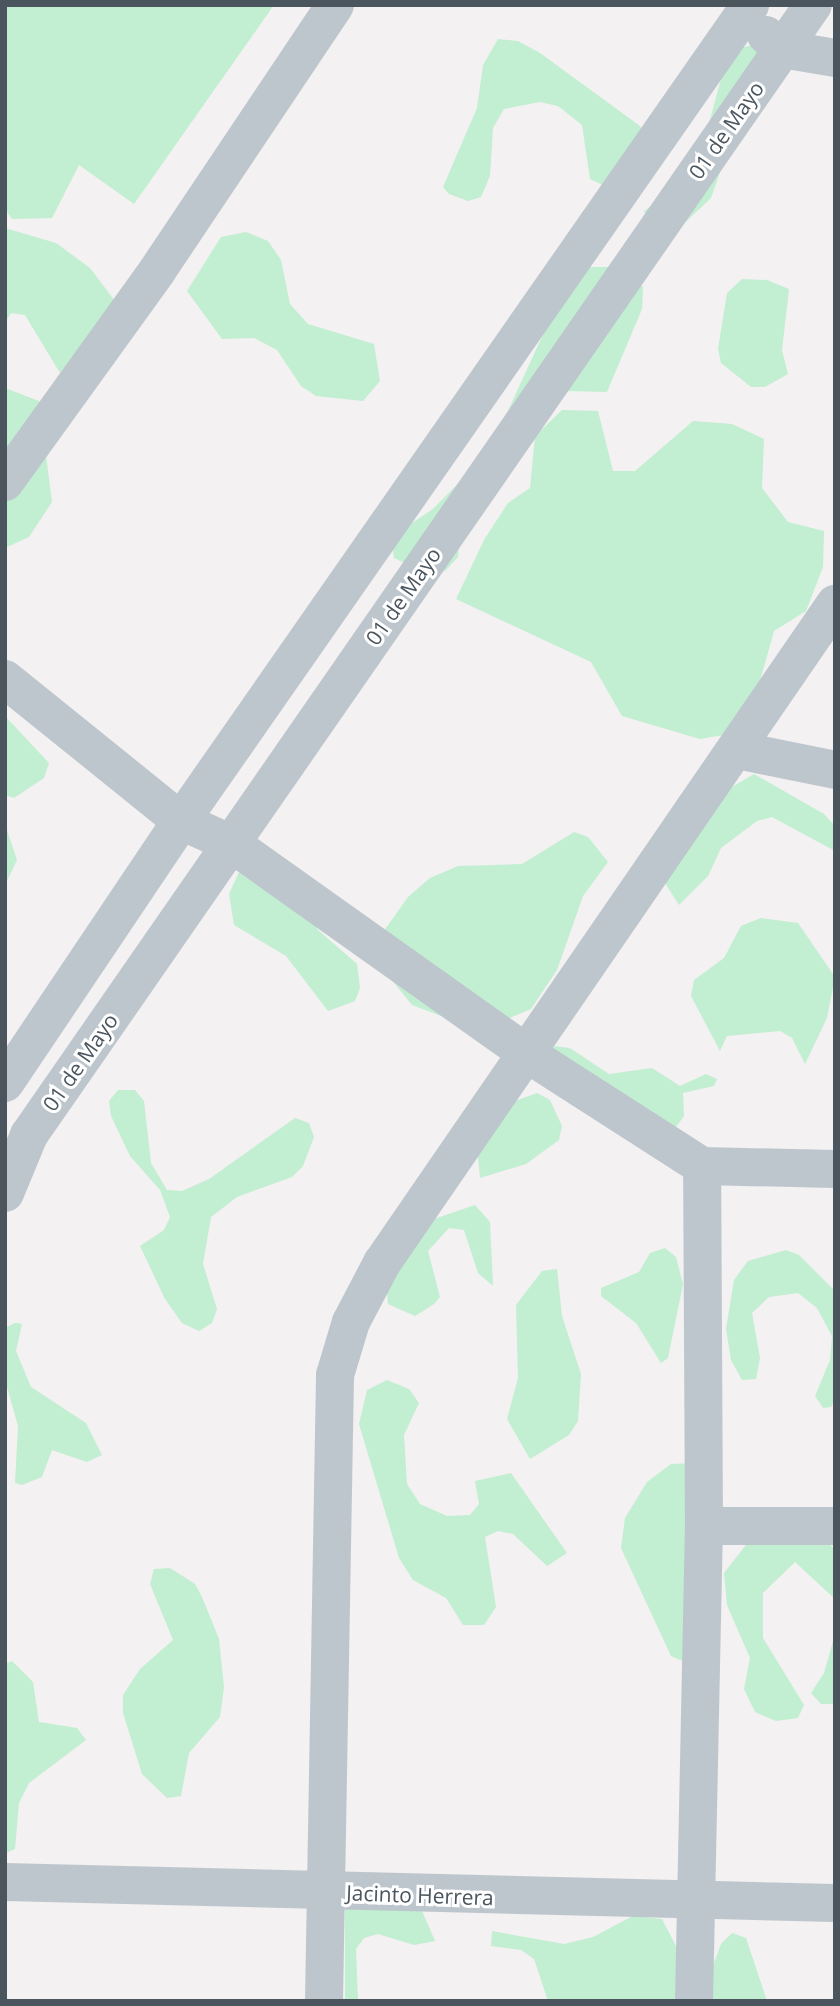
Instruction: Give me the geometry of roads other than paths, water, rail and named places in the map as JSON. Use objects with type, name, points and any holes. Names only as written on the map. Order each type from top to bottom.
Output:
[{"type":"street","points":[[5,482],[157,271],[335,5]]},
{"type":"street","name":"01 de Mayo","points":[[5,1193],[29,1135],[813,5]]},
{"type":"street","points":[[5,1083],[181,821],[740,9],[782,49],[835,58]]},
{"type":"street","points":[[324,2001],[335,1375],[351,1322],[382,1263],[529,1055],[835,604]]},
{"type":"street","points":[[5,679],[181,821],[232,844],[529,1055],[702,1167],[835,1169]]},
{"type":"street","points":[[737,750],[835,770]]},
{"type":"street","points":[[694,2001],[699,1904],[704,1526],[702,1167]]},
{"type":"street","points":[[704,1526],[835,1526]]},
{"type":"street","name":"Jacinto Herrera","points":[[5,1882],[699,1904],[835,1903]]}]
